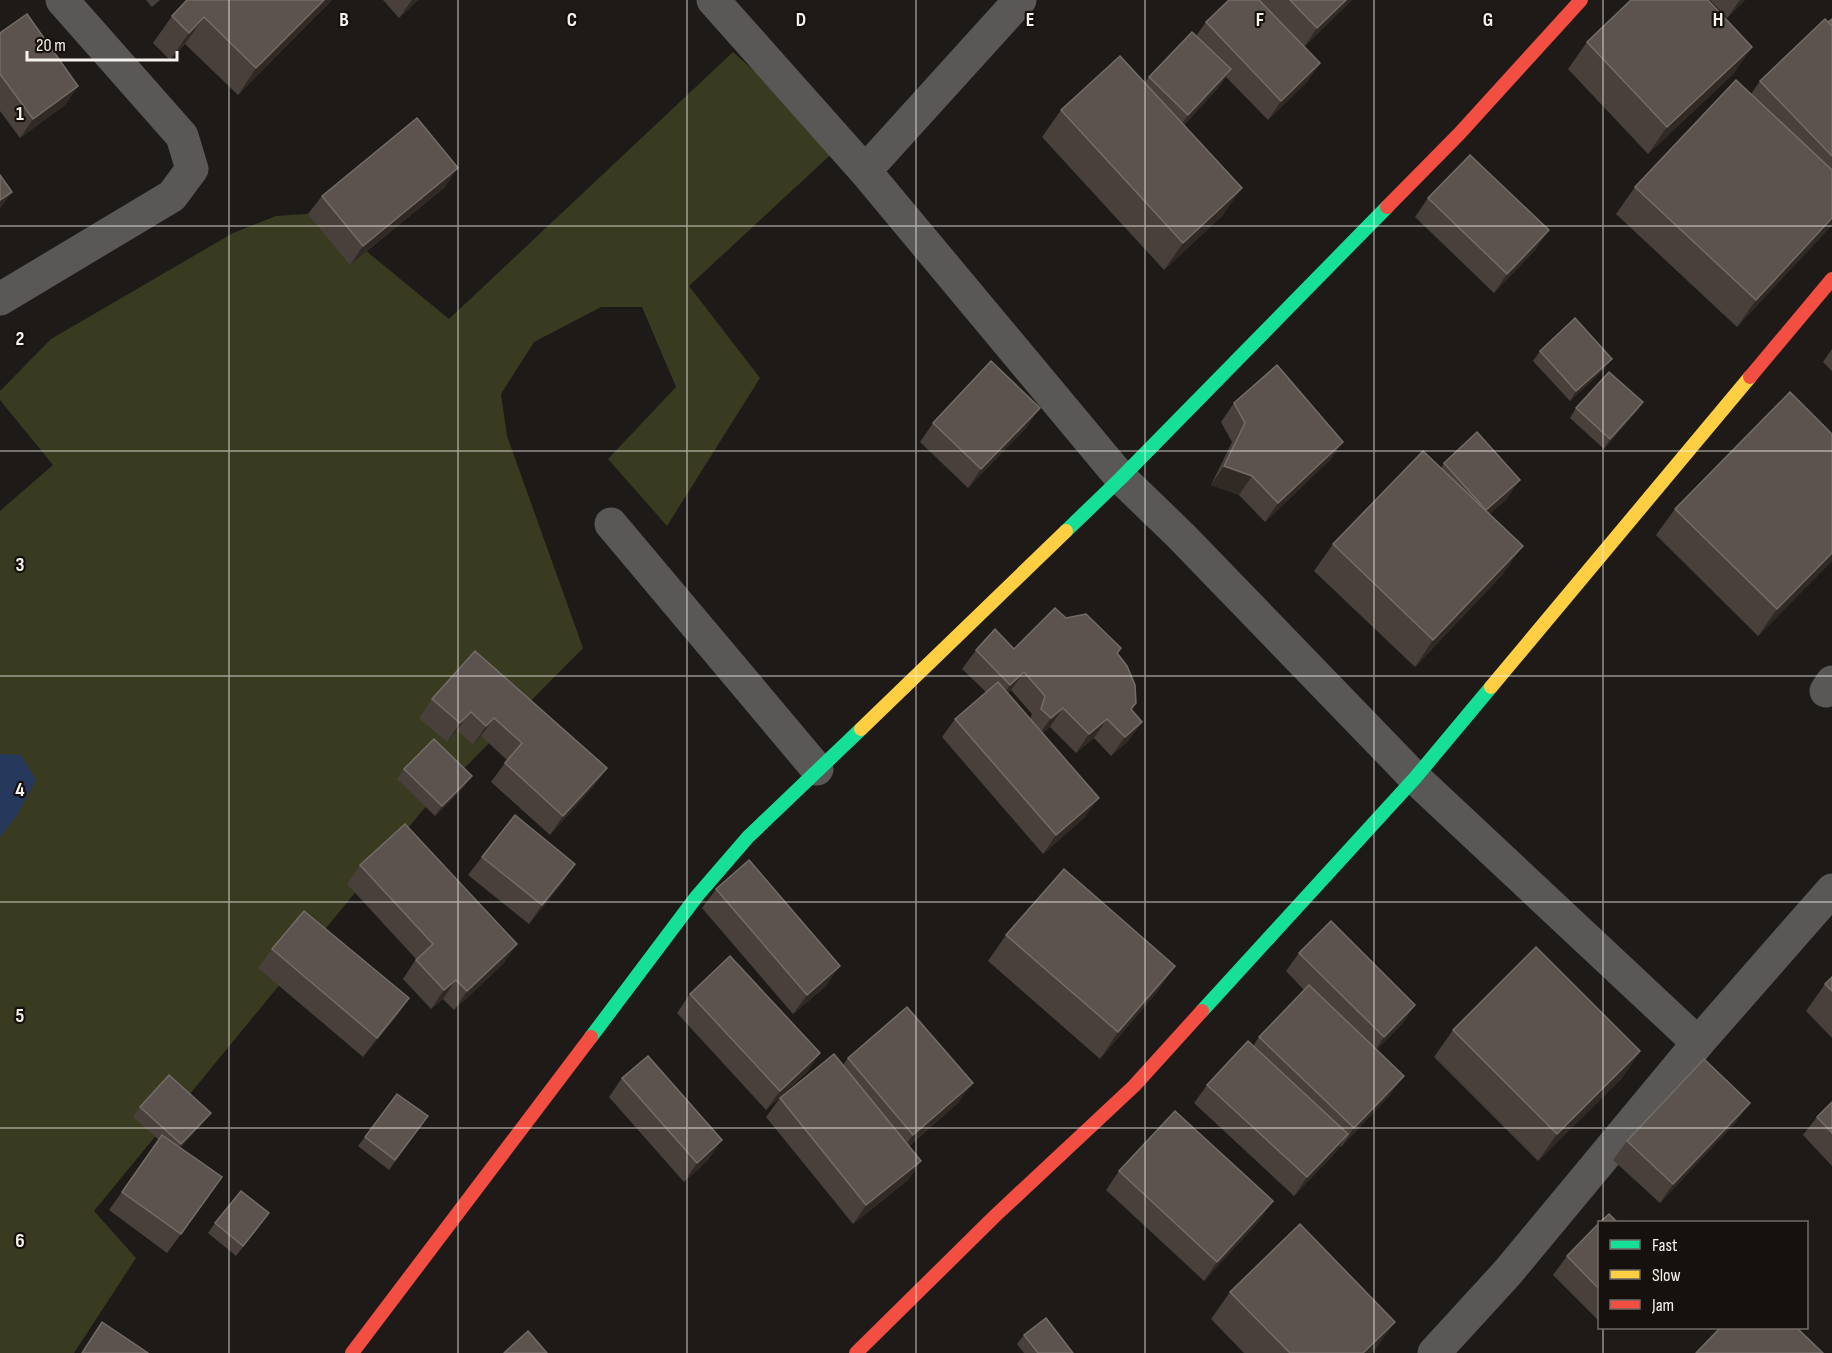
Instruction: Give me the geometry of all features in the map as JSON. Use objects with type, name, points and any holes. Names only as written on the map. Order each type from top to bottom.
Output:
[{"type":"street","points":[[0,299],[172,196],[192,169],[182,136],[62,0]]},
{"type":"street","points":[[713,0],[864,171],[1121,478],[1181,536],[1415,778],[1698,1043]]},
{"type":"street","points":[[864,171],[1020,0]]},
{"type":"street","points":[[352,1353],[697,896],[748,837],[1121,478],[1460,133],[1581,0]]},
{"type":"street","points":[[856,1353],[996,1215],[1134,1086],[1415,778],[1832,279]]},
{"type":"street","points":[[611,524],[818,769]]},
{"type":"street","points":[[1434,1353],[1508,1272],[1698,1043],[1832,890]]},
{"type":"green space","points":[[733,52],[839,147],[689,286],[760,378],[667,526],[608,459],[676,387],[642,307],[601,307],[534,342],[501,394],[507,436],[583,648],[422,811],[94,1211],[136,1258],[74,1353],[0,1353],[0,511],[53,465],[0,400],[0,391],[51,339],[233,233],[276,216],[320,213],[449,319]]},
{"type":"water","points":[[0,754],[21,755],[36,780],[17,815],[0,837]]},
{"type":"building","points":[[187,0],[324,0],[256,68],[204,17],[189,33],[172,16]]},
{"type":"building","points":[[1229,0],[1259,0],[1320,63],[1281,101],[1206,22]]},
{"type":"building","points":[[1290,0],[1346,0],[1317,28]]},
{"type":"building","points":[[1631,0],[1708,0],[1752,47],[1667,127],[1587,42]]},
{"type":"building","points":[[27,14],[78,86],[33,119],[0,74],[0,33]]},
{"type":"building","points":[[1825,19],[1832,26],[1832,156],[1760,81]]},
{"type":"building","points":[[1192,32],[1231,69],[1188,115],[1149,77]]},
{"type":"building","points":[[1120,56],[1242,188],[1183,243],[1061,110]]},
{"type":"building","points":[[1736,80],[1832,170],[1832,218],[1756,300],[1635,187]]},
{"type":"building","points":[[417,118],[458,168],[363,246],[322,196]]},
{"type":"building","points":[[1470,155],[1549,230],[1507,274],[1428,198]]},
{"type":"building","points":[[0,175],[12,192],[0,200]]},
{"type":"building","points":[[1575,318],[1612,359],[1576,391],[1540,351]]},
{"type":"building","points":[[991,361],[1040,408],[981,469],[933,423]]},
{"type":"building","points":[[1277,365],[1343,442],[1278,503],[1252,476],[1224,466],[1245,423],[1234,403]]},
{"type":"building","points":[[1609,372],[1643,402],[1610,439],[1576,408]]},
{"type":"building","points":[[1790,392],[1832,434],[1832,553],[1777,609],[1675,509]]},
{"type":"building","points":[[1477,432],[1520,480],[1486,510],[1444,463]]},
{"type":"building","points":[[1423,451],[1523,546],[1433,640],[1333,544]]},
{"type":"building","points":[[1055,608],[1066,618],[1086,614],[1121,648],[1117,653],[1127,666],[1135,685],[1136,703],[1131,709],[1142,722],[1125,737],[1107,719],[1089,734],[1063,708],[1051,718],[1041,709],[1045,696],[1024,672],[1010,685],[976,650],[995,629],[1014,649]]},
{"type":"building","points":[[475,651],[607,768],[563,816],[505,763],[522,743],[494,718],[486,726],[471,712],[460,723],[432,699]]},
{"type":"building","points":[[998,682],[1099,798],[1056,835],[955,719]]},
{"type":"building","points":[[434,739],[472,776],[442,806],[404,769]]},
{"type":"building","points":[[515,815],[575,864],[542,905],[482,857]]},
{"type":"building","points":[[405,824],[517,944],[467,991],[456,980],[444,990],[416,960],[433,944],[360,865]]},
{"type":"building","points":[[749,860],[840,966],[807,995],[716,889]]},
{"type":"building","points":[[1064,869],[1175,966],[1118,1032],[1006,935]]},
{"type":"building","points":[[304,911],[409,998],[377,1038],[272,949]]},
{"type":"building","points":[[1331,921],[1415,1005],[1384,1037],[1299,953]]},
{"type":"building","points":[[1536,947],[1640,1051],[1557,1134],[1453,1030]]},
{"type":"building","points":[[730,956],[820,1053],[780,1091],[690,994]]},
{"type":"building","points":[[1832,977],[1832,991],[1825,984]]},
{"type":"building","points":[[1309,985],[1404,1076],[1354,1128],[1259,1037]]},
{"type":"building","points":[[907,1007],[973,1083],[913,1135],[848,1058]]},
{"type":"building","points":[[1248,1041],[1348,1134],[1307,1177],[1207,1085]]},
{"type":"building","points":[[834,1054],[921,1161],[866,1205],[780,1098]]},
{"type":"building","points":[[648,1056],[722,1140],[697,1163],[622,1078]]},
{"type":"building","points":[[1704,1059],[1750,1103],[1673,1184],[1627,1141]]},
{"type":"building","points":[[169,1075],[211,1113],[181,1144],[140,1107]]},
{"type":"building","points":[[397,1094],[428,1116],[395,1160],[365,1137]]},
{"type":"building","points":[[1832,1102],[1832,1133],[1817,1117]]},
{"type":"building","points":[[1175,1111],[1273,1201],[1217,1262],[1119,1171]]},
{"type":"building","points":[[162,1135],[222,1177],[181,1234],[122,1192]]},
{"type":"building","points":[[241,1191],[269,1213],[243,1246],[215,1223]]},
{"type":"building","points":[[1609,1214],[1616,1221],[1601,1221]]},
{"type":"building","points":[[1300,1224],[1395,1322],[1363,1353],[1290,1353],[1230,1292]]},
{"type":"building","points":[[1598,1224],[1598,1288],[1567,1256]]},
{"type":"building","points":[[1046,1318],[1073,1353],[1038,1353],[1024,1335]]},
{"type":"building","points":[[102,1322],[148,1353],[82,1353]]},
{"type":"building","points":[[1719,1329],[1798,1329],[1823,1353],[1696,1353]]},
{"type":"building","points":[[528,1331],[547,1353],[504,1353]]},
{"type":"traffic: fast","points":[[1066,531],[1387,207]]},
{"type":"traffic: fast","points":[[1202,1011],[1415,778],[1491,687]]},
{"type":"traffic: fast","points":[[591,1037],[697,896],[748,837],[861,729]]},
{"type":"traffic: slow","points":[[1491,687],[1750,377]]},
{"type":"traffic: slow","points":[[861,729],[1066,531]]},
{"type":"traffic: jam","points":[[1387,207],[1460,133],[1581,0]]},
{"type":"traffic: jam","points":[[1750,377],[1832,279]]},
{"type":"traffic: jam","points":[[856,1353],[996,1215],[1134,1086],[1202,1011]]},
{"type":"traffic: jam","points":[[352,1353],[591,1037]]}]
